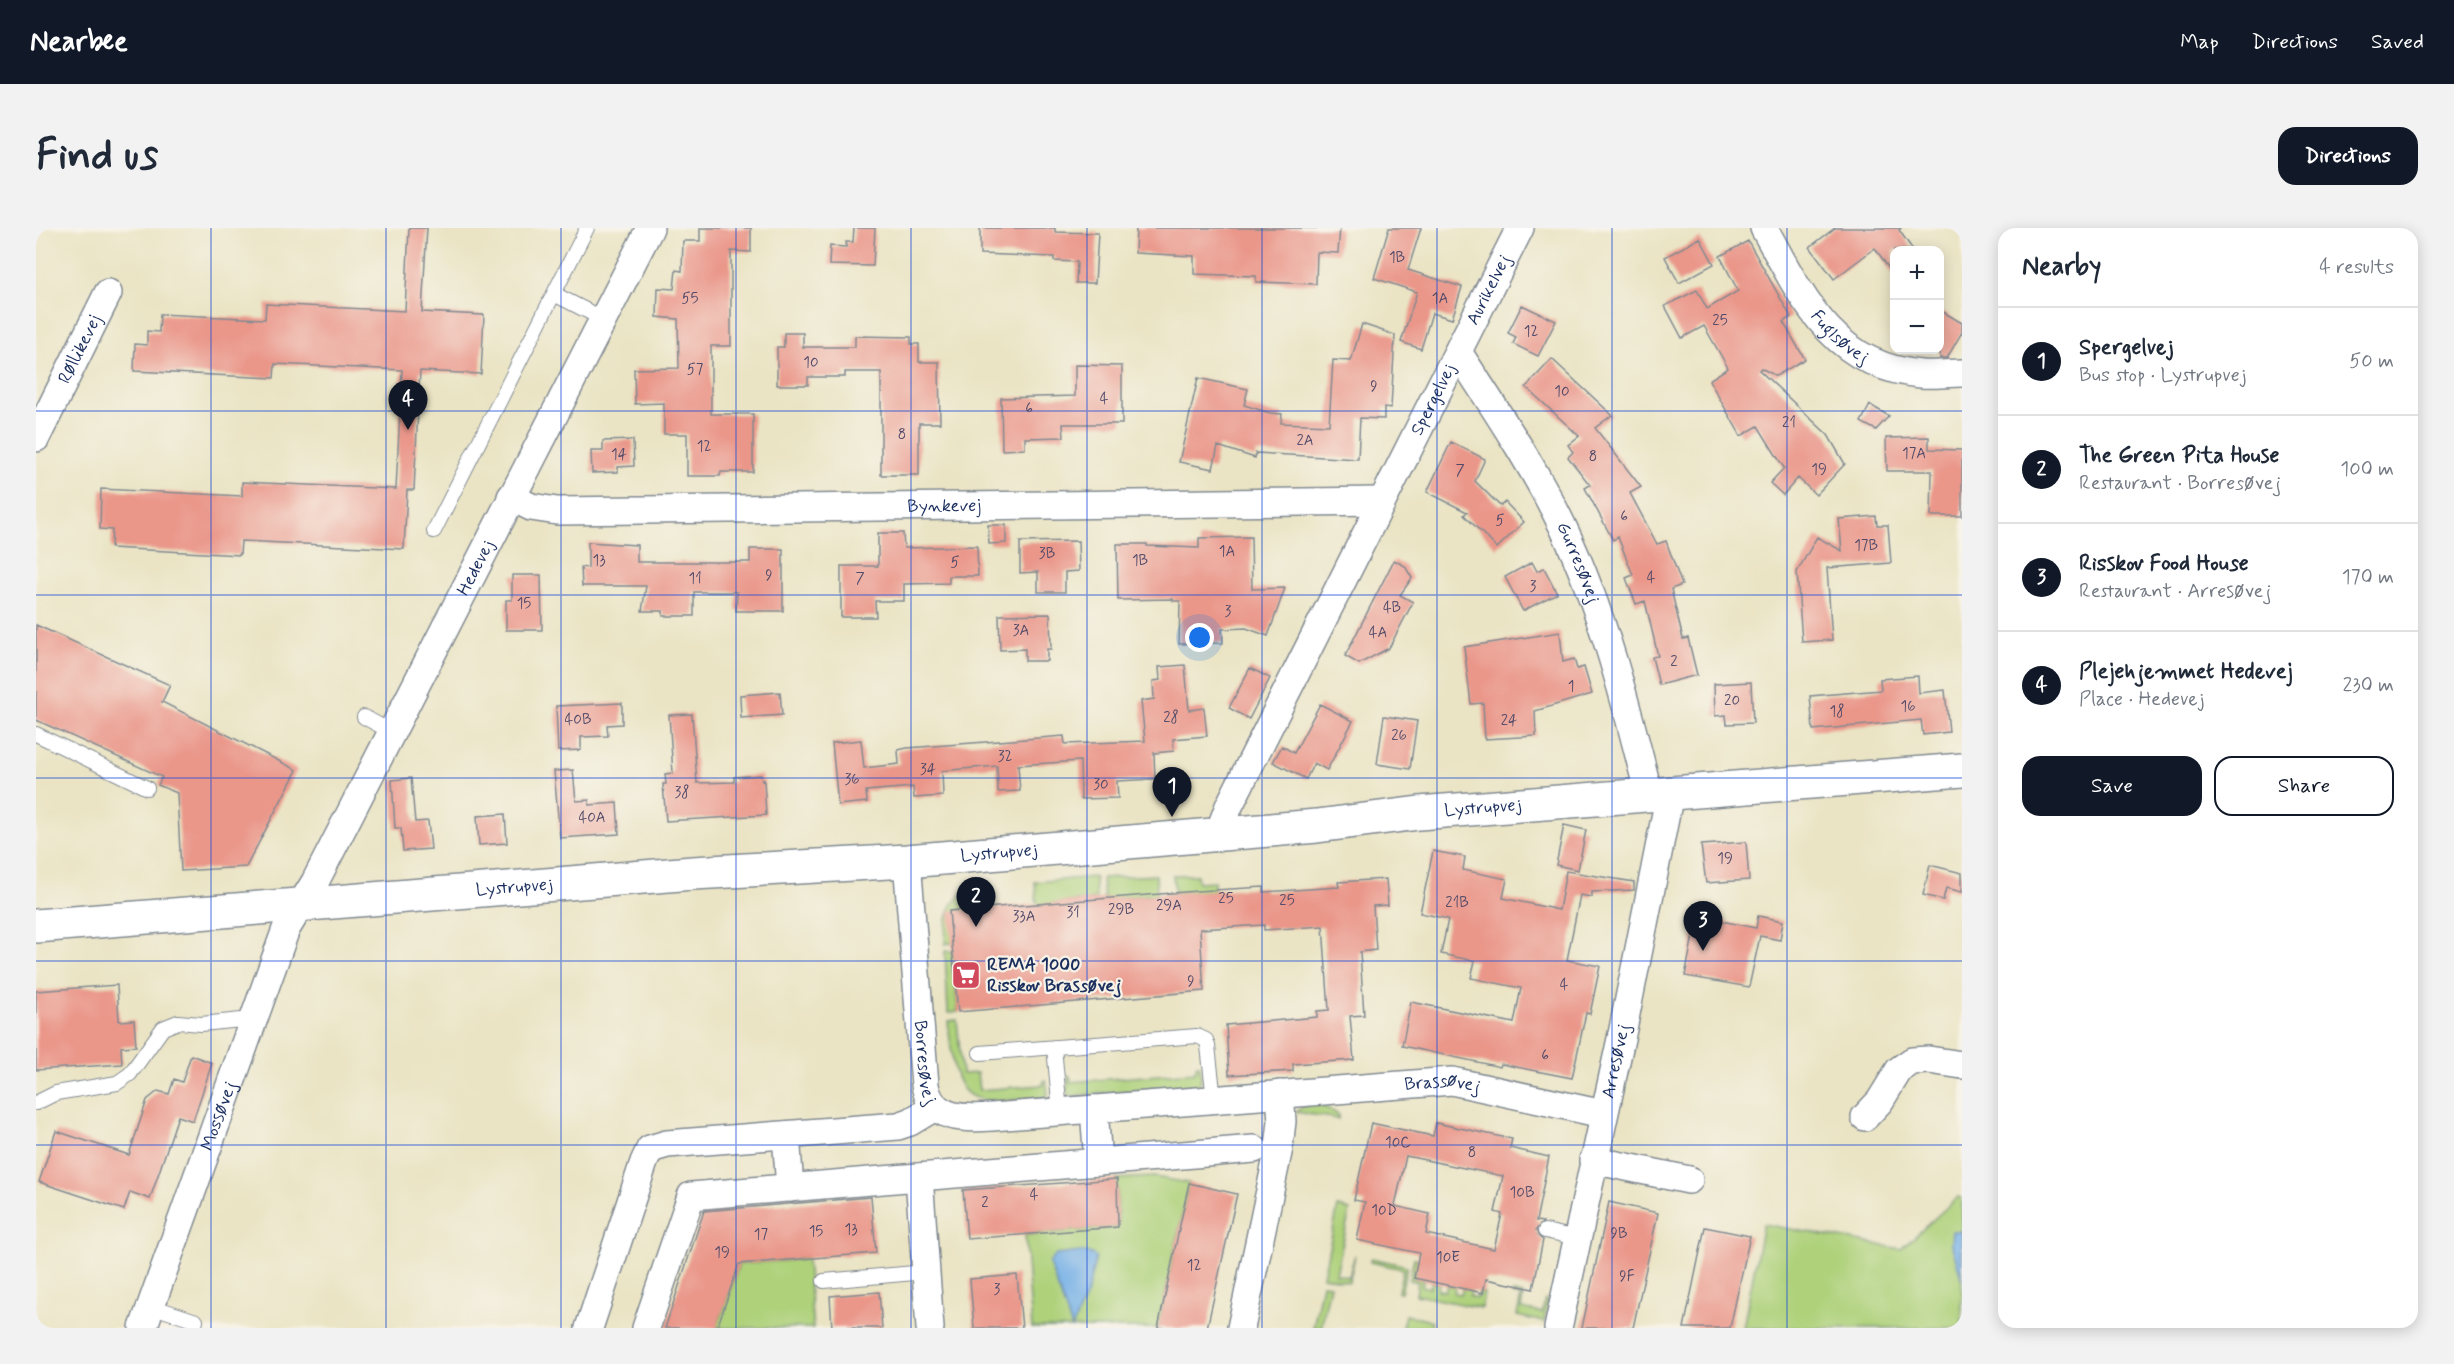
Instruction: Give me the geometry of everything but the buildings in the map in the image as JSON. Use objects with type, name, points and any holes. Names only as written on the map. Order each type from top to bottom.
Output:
[{"type":"street","name":"Hedevej","points":[[298,905],[315,882],[390,731],[650,228]]},
{"type":"street","name":"Aurikelvej","points":[[1458,352],[1520,228]]},
{"type":"street","name":"Fuglsøvej","points":[[1764,228],[1811,311],[1827,329],[1848,346],[1870,362],[1892,369],[1921,374],[1962,373]]},
{"type":"street","name":"Røllikevej","points":[[36,438],[108,292]]},
{"type":"street","name":"Spergelvej","points":[[1218,835],[1229,806],[1458,352]]},
{"type":"street","name":"Gurresøvej","points":[[1458,352],[1514,438],[1562,525],[1601,617],[1630,717],[1659,794]]},
{"type":"street","name":"Bynkevej","points":[[511,497],[531,507],[557,511],[1382,501]]},
{"type":"street","name":"Lystrupvej","points":[[36,926],[682,874],[907,861],[1317,826],[1419,813],[1962,770]]},
{"type":"street","name":"Arresøvej","points":[[1558,1328],[1603,1114],[1659,794]]},
{"type":"street","name":"Borresøvej","points":[[589,1328],[650,1149],[662,1145],[898,1126],[910,1122],[935,1107],[926,1092],[924,1077],[907,861]]},
{"type":"street","name":"Mossøvej","points":[[147,1317],[252,1019],[286,929],[298,905]]},
{"type":"street","points":[[1865,1117],[1880,1101],[1899,1070],[1912,1061],[1929,1060],[1962,1065]]},
{"type":"street","name":"Brassøvej","points":[[935,1107],[949,1116],[968,1118],[1452,1081],[1603,1114]]},
{"type":"street","points":[[1241,1328],[1279,1148],[1282,1121],[1280,1094]]},
{"type":"street","points":[[1094,1109],[1098,1162]]},
{"type":"street","points":[[786,1135],[790,1188]]},
{"type":"street","points":[[646,1328],[691,1196],[1254,1149]]},
{"type":"street","points":[[1593,1160],[1689,1180]]},
{"type":"street","points":[[920,1177],[930,1328]]},
{"type":"lane","points":[[434,531],[587,228]]},
{"type":"lane","points":[[554,294],[603,319]]},
{"type":"lane","points":[[364,717],[390,731]]},
{"type":"lane","points":[[36,735],[147,788]]},
{"type":"lane","points":[[36,1103],[57,1093],[117,1083],[130,1074],[163,1028],[178,1022],[201,1024],[252,1019]]},
{"type":"lane","points":[[980,1053],[1200,1036],[1206,1040],[1208,1046],[1214,1100]]},
{"type":"lane","points":[[1054,1047],[1060,1112]]},
{"type":"lane","points":[[1545,1231],[1577,1238]]},
{"type":"lane","points":[[824,1281],[926,1272]]},
{"type":"lane","points":[[147,1317],[196,1322],[194,1328]]},
{"type":"green space","points":[[1156,875],[1157,894],[1104,899],[1102,878]]},
{"type":"green space","points":[[1173,875],[1197,875],[1198,882],[1214,881],[1214,891],[1175,893]]},
{"type":"green space","points":[[1095,877],[1096,899],[1037,905],[1035,882]]},
{"type":"green space","points":[[977,887],[979,909],[952,943],[945,944],[950,909],[959,896]]},
{"type":"green space","points":[[945,951],[952,951],[958,1012],[948,1013]]},
{"type":"green space","points":[[957,1020],[962,1074],[977,1073],[979,1090],[1043,1085],[1046,1080],[1048,1094],[1046,1098],[997,1101],[969,1095],[961,1086],[955,1071],[951,1050],[948,1021]]},
{"type":"green space","points":[[1197,1064],[1200,1066],[1201,1081],[1198,1085],[1070,1096],[1067,1093],[1068,1076],[1071,1082],[1195,1072]]},
{"type":"green space","points":[[1318,1103],[1339,1115],[1338,1119],[1296,1112],[1302,1107]]},
{"type":"green space","points":[[1154,1177],[1189,1183],[1158,1328],[1032,1328],[1025,1235],[1118,1227],[1117,1179]]},
{"type":"green space","points":[[1958,1197],[1962,1198],[1962,1328],[1743,1328],[1763,1224],[1901,1249]]},
{"type":"green space","points":[[1338,1207],[1350,1210],[1336,1274],[1349,1277],[1355,1255],[1349,1282],[1323,1276]]},
{"type":"green space","points":[[1371,1258],[1407,1266],[1401,1292],[1398,1292],[1403,1269],[1370,1262]]},
{"type":"green space","points":[[1414,1258],[1418,1259],[1414,1278],[1423,1280],[1422,1286],[1430,1288],[1432,1282],[1439,1283],[1438,1290],[1445,1291],[1447,1285],[1455,1287],[1454,1293],[1461,1294],[1463,1288],[1471,1290],[1470,1296],[1477,1298],[1479,1292],[1484,1293],[1481,1308],[1416,1295],[1418,1282],[1409,1280]]},
{"type":"green space","points":[[807,1259],[813,1328],[717,1328],[739,1264]]},
{"type":"green space","points":[[1322,1284],[1330,1285],[1321,1328],[1313,1328]]},
{"type":"green space","points":[[1513,1293],[1523,1295],[1521,1309],[1542,1313],[1545,1300],[1548,1301],[1544,1322],[1517,1316],[1521,1297]]},
{"type":"green space","points":[[1405,1315],[1432,1321],[1430,1328],[1402,1328]]},
{"type":"water","points":[[1952,1231],[1962,1231],[1962,1279],[1951,1243]]},
{"type":"water","points":[[1081,1252],[1096,1257],[1087,1293],[1072,1328],[1049,1263],[1056,1255]]},
{"type":"place","name":"Plejehjemmet Hedevej","points":[[408,430]]},
{"type":"place","name":"Spergelvej","points":[[1172,817]]},
{"type":"place","name":"The Green Pita House","points":[[976,927]]},
{"type":"place","name":"Risskov Food House","points":[[1703,951]]},
{"type":"place","name":"REMA 1000 Risskov Brassøvej","points":[[966,975]]}]
